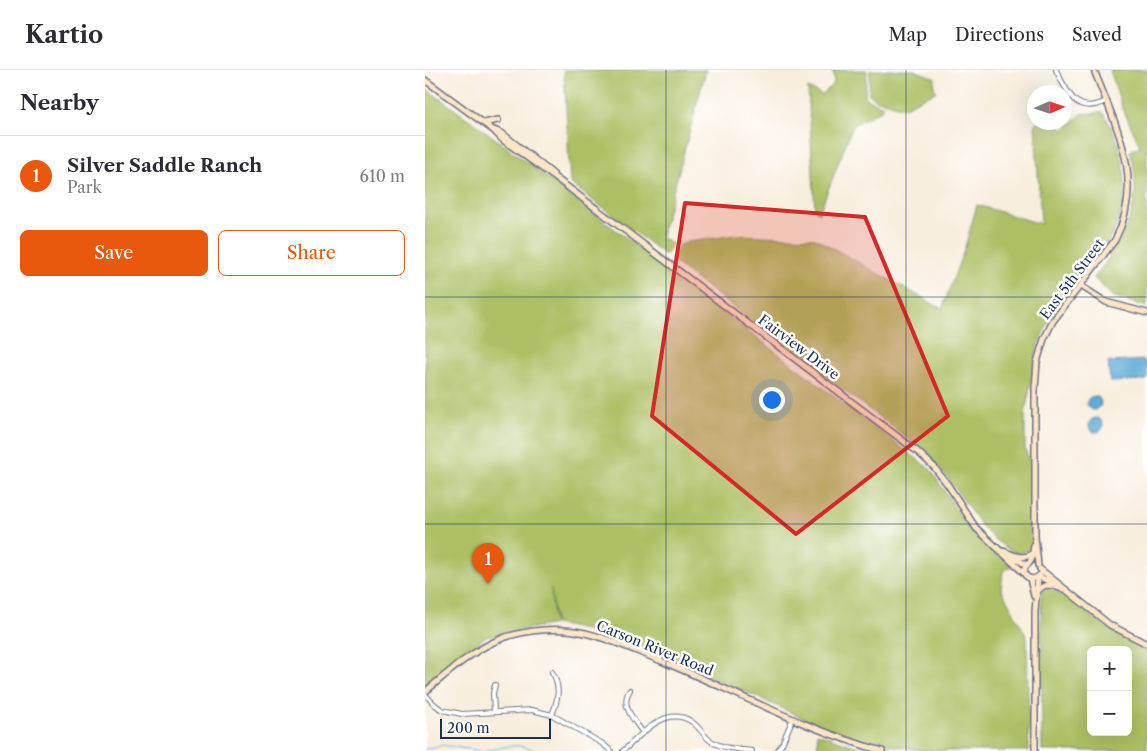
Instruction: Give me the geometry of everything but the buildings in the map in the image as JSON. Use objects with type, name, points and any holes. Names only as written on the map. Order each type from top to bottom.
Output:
[{"type":"main road","name":"East 5th Street","points":[[1025,574],[1033,554],[1035,537],[1035,390],[1037,362],[1043,340],[1053,321],[1115,240],[1122,226],[1128,203],[1127,161],[1095,70]]},
{"type":"main road","name":"Fairview Drive","points":[[425,80],[493,130],[500,132],[511,140],[561,182],[918,452],[934,467],[976,528],[1030,579]]},
{"type":"main road","points":[[484,123],[498,120]]},
{"type":"main road","points":[[1081,286],[1105,302],[1147,313]]},
{"type":"main road","name":"East 5th Street","points":[[1035,537],[1039,567],[1038,577]]},
{"type":"main road","name":"Fairview Drive","points":[[1000,550],[1028,565]]},
{"type":"main road","points":[[1000,550],[1022,557],[1033,554]]},
{"type":"main road","points":[[1028,565],[1039,567],[1110,626],[1147,644]]},
{"type":"main road","points":[[1035,750],[1035,611],[1033,588],[1030,579],[1038,577],[1065,589]]},
{"type":"main road","points":[[1035,611],[1038,577]]},
{"type":"main road","points":[[1037,592],[1045,584],[1065,589]]},
{"type":"main road","name":"Carson River Road","points":[[425,693],[465,658],[485,646],[505,638],[557,629],[586,633],[617,643],[793,718],[882,751]]},
{"type":"street","points":[[1056,70],[1070,96],[1079,104],[1091,107],[1106,101]]},
{"type":"street","points":[[552,672],[557,681],[558,692],[553,715]]},
{"type":"street","points":[[494,712],[493,693],[495,685]]},
{"type":"street","points":[[630,690],[626,696],[627,708],[643,733]]},
{"type":"street","points":[[425,693],[442,710],[462,714],[531,710],[553,715],[603,744],[611,751]]},
{"type":"street","points":[[623,751],[643,733],[668,717],[683,718],[696,725],[710,741],[722,749],[752,751]]},
{"type":"street","points":[[777,751],[793,718]]},
{"type":"highlighted area","points":[[685,203],[865,217],[948,416],[796,534],[652,416]]},
{"type":"green space","points":[[564,70],[706,70],[662,233],[662,238],[672,244],[667,254],[664,254],[570,183]]},
{"type":"green space","points":[[833,70],[867,70],[865,95],[867,99],[883,106],[883,109],[855,124],[852,128],[819,213],[815,210],[808,88],[822,95],[834,83]]},
{"type":"green space","points":[[870,70],[914,70],[935,78],[934,88],[937,91],[903,108],[875,99],[869,94]]},
{"type":"green space","points":[[1110,70],[1147,70],[1147,307],[1112,296],[1094,278],[1115,248],[1129,219],[1135,187],[1130,151],[1140,146],[1122,107]]},
{"type":"green space","points":[[425,88],[500,142],[930,469],[966,524],[1013,566],[1003,571],[1001,589],[1027,637],[1029,751],[926,751],[865,741],[809,721],[747,692],[601,633],[555,624],[551,588],[554,624],[485,637],[425,689]]},
{"type":"green space","points":[[1102,112],[1113,130],[1123,164],[1124,193],[1119,218],[1109,240],[1049,321],[1038,345],[1025,414],[1025,449],[1032,466],[1033,544],[1031,549],[1020,555],[995,540],[986,531],[946,476],[923,450],[671,260],[680,245],[688,242],[736,235],[815,238],[942,309],[965,247],[977,205],[1041,224],[1035,130],[1072,130],[1072,122],[1082,114]]},
{"type":"green space","points":[[1048,588],[1056,591],[1077,604],[1109,629],[1147,647],[1147,751],[1042,751],[1041,595]]},
{"type":"green space","points":[[817,733],[869,751],[818,751]]},
{"type":"water","points":[[1144,360],[1147,366],[1147,380],[1110,382],[1108,362]]},
{"type":"water","points":[[1091,396],[1097,396],[1101,403],[1097,410],[1091,410],[1087,406],[1087,400]]},
{"type":"water","points":[[1093,418],[1099,418],[1103,425],[1099,432],[1093,432],[1089,428],[1089,422]]},
{"type":"waterway","points":[[425,749],[443,745],[480,751]]},
{"type":"waterway","points":[[482,751],[509,746],[521,746],[536,751]]},
{"type":"place","name":"Silver Saddle Ranch","points":[[488,584]]}]
